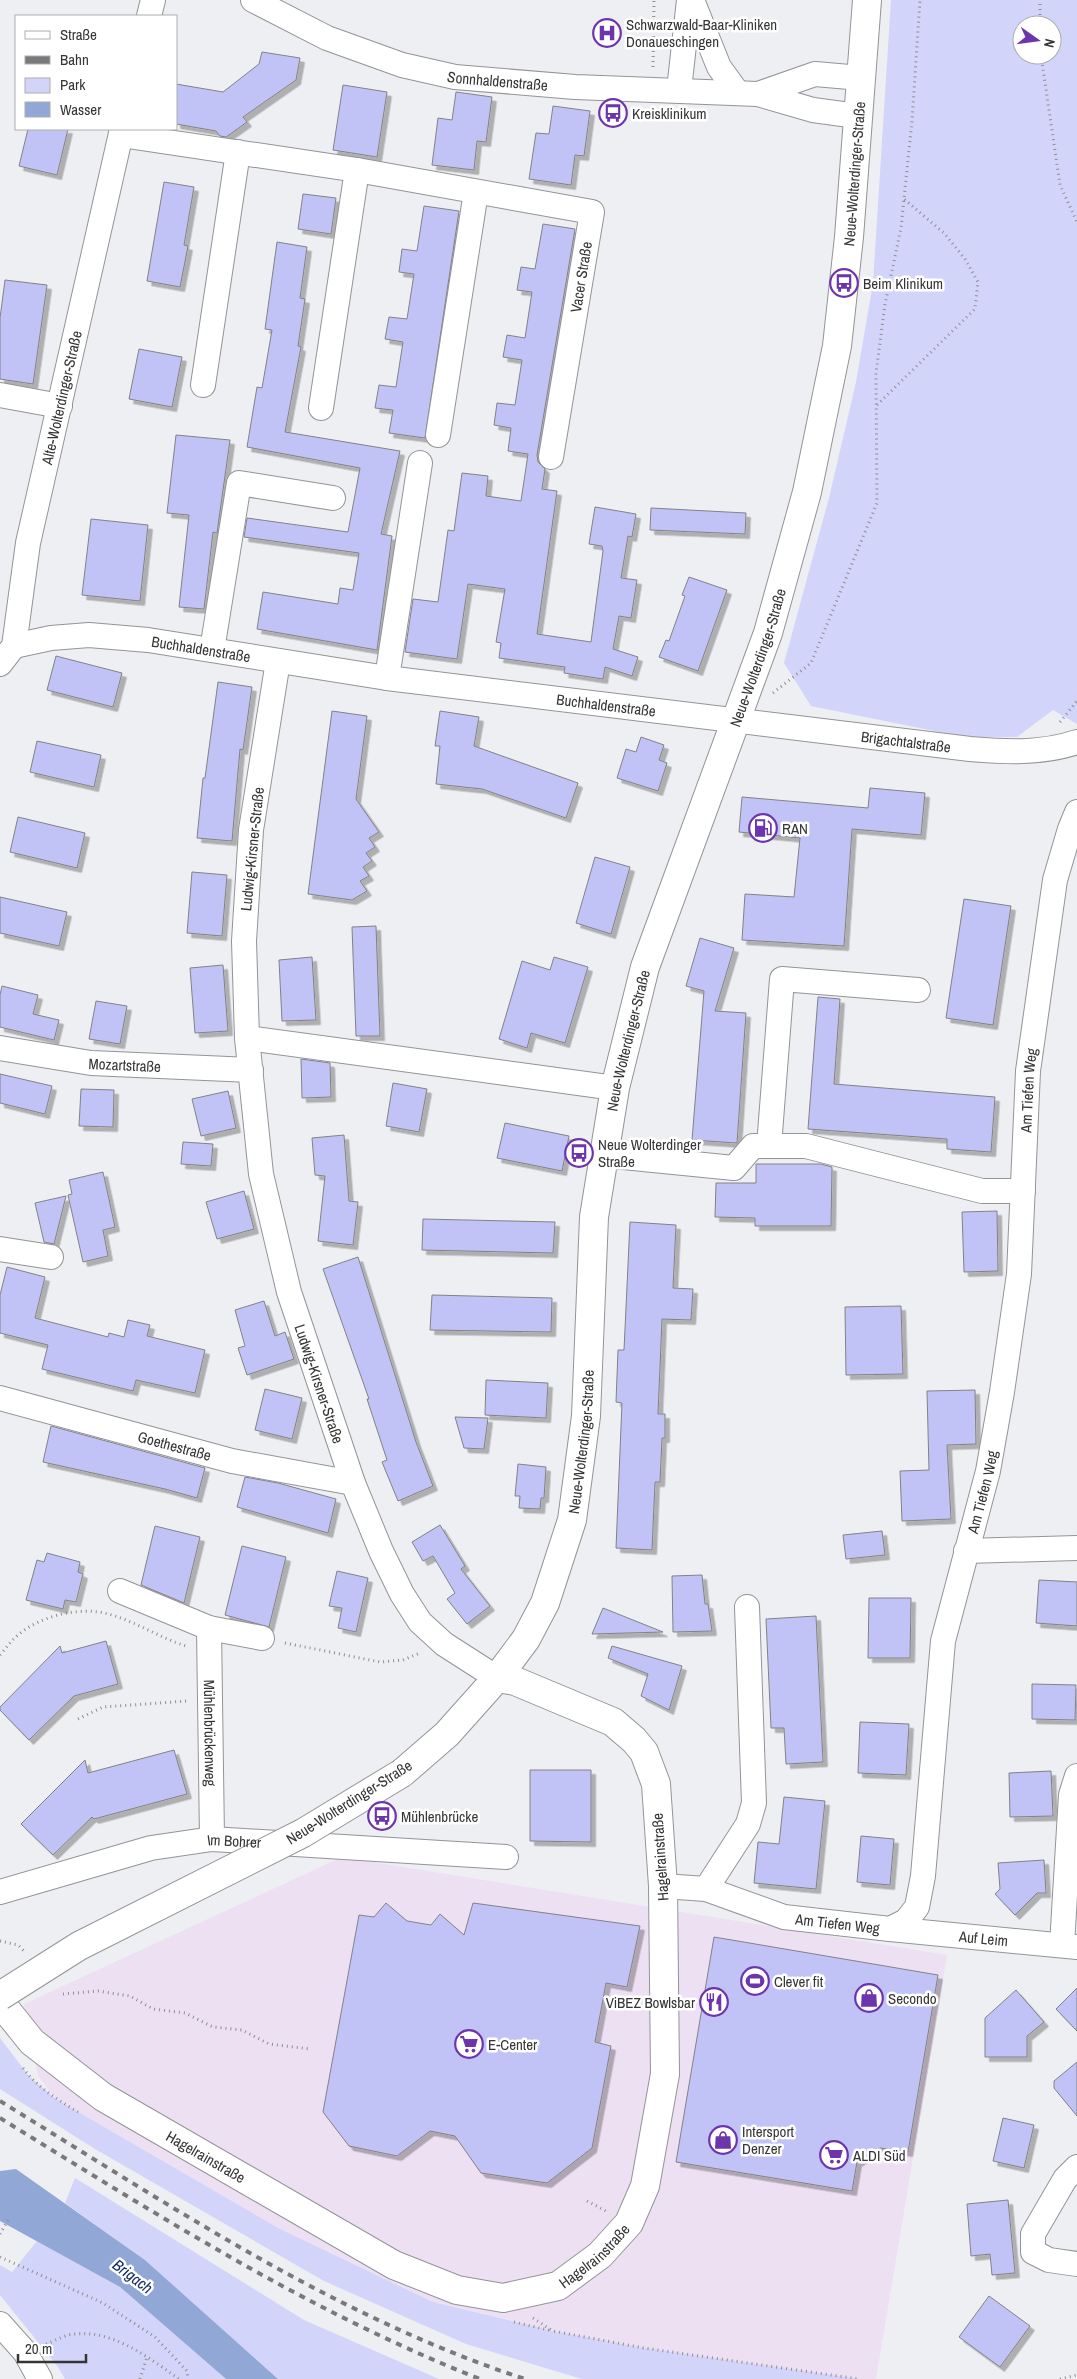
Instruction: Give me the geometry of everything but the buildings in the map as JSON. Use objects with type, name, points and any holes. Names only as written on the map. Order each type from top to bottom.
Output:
[{"type":"main road","name":"Neue-Wolterdinger-Straße","points":[[0,1996],[79,1946],[303,1833],[402,1772],[447,1734],[497,1678],[526,1639],[545,1603],[572,1520],[586,1416],[594,1217],[614,1088],[645,967],[768,633],[804,501],[835,355],[849,237],[867,0]]},
{"type":"main road","name":"Hagelrainstraße","points":[[0,2002],[32,2042],[103,2097],[394,2265],[458,2290],[503,2298],[558,2286],[600,2255],[629,2223],[645,2186],[665,2074],[663,1886],[656,1784],[644,1752],[634,1740],[613,1722],[515,1681],[497,1678]]},
{"type":"street","points":[[149,15],[153,0]]},
{"type":"street","name":"Sonnhaldenstraße","points":[[253,0],[327,38],[402,65],[455,77],[575,87],[748,93],[813,110],[857,116]]},
{"type":"street","points":[[678,90],[691,0]]},
{"type":"street","points":[[691,0],[719,67],[748,93]]},
{"type":"street","name":"Sonnhaldenstraße","points":[[748,93],[815,74],[861,78]]},
{"type":"street","name":"Vacer Straße","points":[[121,132],[357,170],[592,212],[551,458]]},
{"type":"street","name":"Alte-Wolterdinger-Straße","points":[[14,646],[28,543],[121,132]]},
{"type":"street","points":[[203,385],[238,152]]},
{"type":"street","points":[[321,408],[357,170]]},
{"type":"street","points":[[438,435],[476,192]]},
{"type":"street","points":[[0,395],[60,406]]},
{"type":"street","points":[[388,678],[420,463]]},
{"type":"street","points":[[212,650],[239,483],[333,498]]},
{"type":"street","name":"Buchhaldenstraße","points":[[14,646],[51,638],[89,635],[148,640],[388,678],[735,722]]},
{"type":"street","points":[[0,664],[14,646]]},
{"type":"street","name":"Ludwig-Kirsner-Straße","points":[[278,661],[251,830],[244,941],[247,1038],[261,1174],[289,1292],[354,1483],[381,1552],[402,1594],[420,1622],[444,1644],[497,1678]]},
{"type":"street","name":"Brigachtalstraße","points":[[735,722],[1018,753],[1059,748],[1077,742]]},
{"type":"street","name":"Am Tiefen Weg","points":[[663,1886],[706,1890],[784,1917],[890,1929],[906,1921],[916,1907],[923,1876],[943,1641],[988,1471],[1002,1392],[1019,1274],[1028,1071],[1054,890],[1070,828],[1077,812]]},
{"type":"street","points":[[769,1146],[782,978],[918,990]]},
{"type":"street","points":[[247,1038],[614,1088]]},
{"type":"street","name":"Mozartstraße","points":[[0,1048],[91,1063],[251,1070]]},
{"type":"street","points":[[603,1155],[734,1168],[753,1146],[806,1146],[982,1192],[1023,1191]]},
{"type":"street","points":[[0,1249],[51,1257]]},
{"type":"street","name":"Goethestraße","points":[[0,1398],[232,1460],[354,1483]]},
{"type":"street","points":[[966,1551],[1077,1548]]},
{"type":"street","points":[[120,1591],[209,1638],[262,1638]]},
{"type":"street","points":[[706,1890],[748,1824],[754,1803],[747,1607]]},
{"type":"street","name":"Mühlenbrückenweg","points":[[209,1638],[212,1839]]},
{"type":"street","points":[[1069,1946],[1071,1795],[1077,1776]]},
{"type":"street","name":"Im Bohrer","points":[[0,1892],[151,1848],[212,1839],[506,1857]]},
{"type":"street","name":"Auf Leim","points":[[890,1929],[1069,1946]]},
{"type":"street","points":[[1077,2166],[1065,2179],[1032,2234],[1033,2252],[1049,2260],[1077,2264]]},
{"type":"street","points":[[0,2324],[26,2352],[40,2379]]},
{"type":"path","points":[[652,89],[654,0]]},
{"type":"path","points":[[768,697],[811,663],[877,503],[876,373],[885,304],[901,228],[912,121],[920,0]]},
{"type":"path","points":[[1040,0],[1040,15]]},
{"type":"path","points":[[1042,65],[1060,185],[1077,222]]},
{"type":"path","points":[[876,405],[975,309],[978,282],[965,259],[944,233],[904,198]]},
{"type":"path","points":[[0,1655],[18,1635],[34,1624],[62,1614],[90,1611],[108,1614],[185,1646],[209,1638]]},
{"type":"path","points":[[262,1638],[380,1662],[403,1660],[444,1644]]},
{"type":"path","points":[[78,1719],[103,1707],[210,1700]]},
{"type":"path","points":[[63,1994],[98,1991],[130,1996],[153,2009],[185,2013],[214,2027],[242,2030],[269,2044],[310,2049]]},
{"type":"path","points":[[0,2234],[8,2220]]},
{"type":"path","points":[[0,2256],[103,2303],[155,2338],[187,2371],[188,2379]]},
{"type":"path","points":[[503,2298],[554,2331],[644,2348],[859,2379]]},
{"type":"path","points":[[26,2352],[74,2334],[108,2337],[147,2357],[179,2379]]},
{"type":"path","points":[[140,2379],[147,2357]]},
{"type":"path","points":[[1060,2379],[1077,2375]]},
{"type":"shaded area","points":[[342,1857],[947,1955],[876,2379],[859,2379],[644,2348],[553,2331],[433,2302],[280,2229],[56,2099],[38,2076],[24,2004]]},
{"type":"green space","points":[[891,0],[1077,0],[1077,724],[1053,710],[1017,737],[964,737],[811,706],[784,663],[829,498],[856,382],[873,283]]},
{"type":"green space","points":[[0,2038],[29,2076],[56,2099],[280,2229],[433,2302],[553,2331],[644,2348],[859,2379],[582,2379],[466,2344],[324,2281],[95,2149],[0,2089]]},
{"type":"green space","points":[[75,2178],[304,2320],[439,2379],[278,2379],[145,2260],[65,2203]]},
{"type":"green space","points":[[37,2241],[120,2287],[226,2379],[65,2379],[58,2367],[0,2295],[0,2265],[12,2272]]},
{"type":"water","name":"Brigach","points":[[16,2169],[145,2260],[278,2379],[226,2379],[120,2287],[0,2221],[0,2171]]},
{"type":"railway","points":[[0,2101],[190,2218],[320,2291],[386,2324],[455,2353],[525,2379]]},
{"type":"railway","points":[[0,2118],[175,2225],[294,2292],[355,2323],[480,2379]]},
{"type":"place","name":"Schwarzwald-Baar-Kliniken Donaueschingen","points":[[607,33]]},
{"type":"place","name":"Kreisklinikum","points":[[613,113]]},
{"type":"place","name":"Beim Klinikum","points":[[844,283]]},
{"type":"place","name":"RAN","points":[[763,828]]},
{"type":"place","name":"Neue Wolterdinger Straße","points":[[579,1153]]},
{"type":"place","name":"Mühlenbrücke","points":[[382,1816]]},
{"type":"place","name":"Clever fit","points":[[755,1981]]},
{"type":"place","name":"Secondo","points":[[869,1998]]},
{"type":"place","name":"ViBEZ Bowlsbar","points":[[714,2002]]},
{"type":"place","name":"E-Center","points":[[469,2044]]},
{"type":"place","name":"Intersport Denzer","points":[[723,2140]]},
{"type":"place","name":"ALDI Süd","points":[[834,2155]]}]
